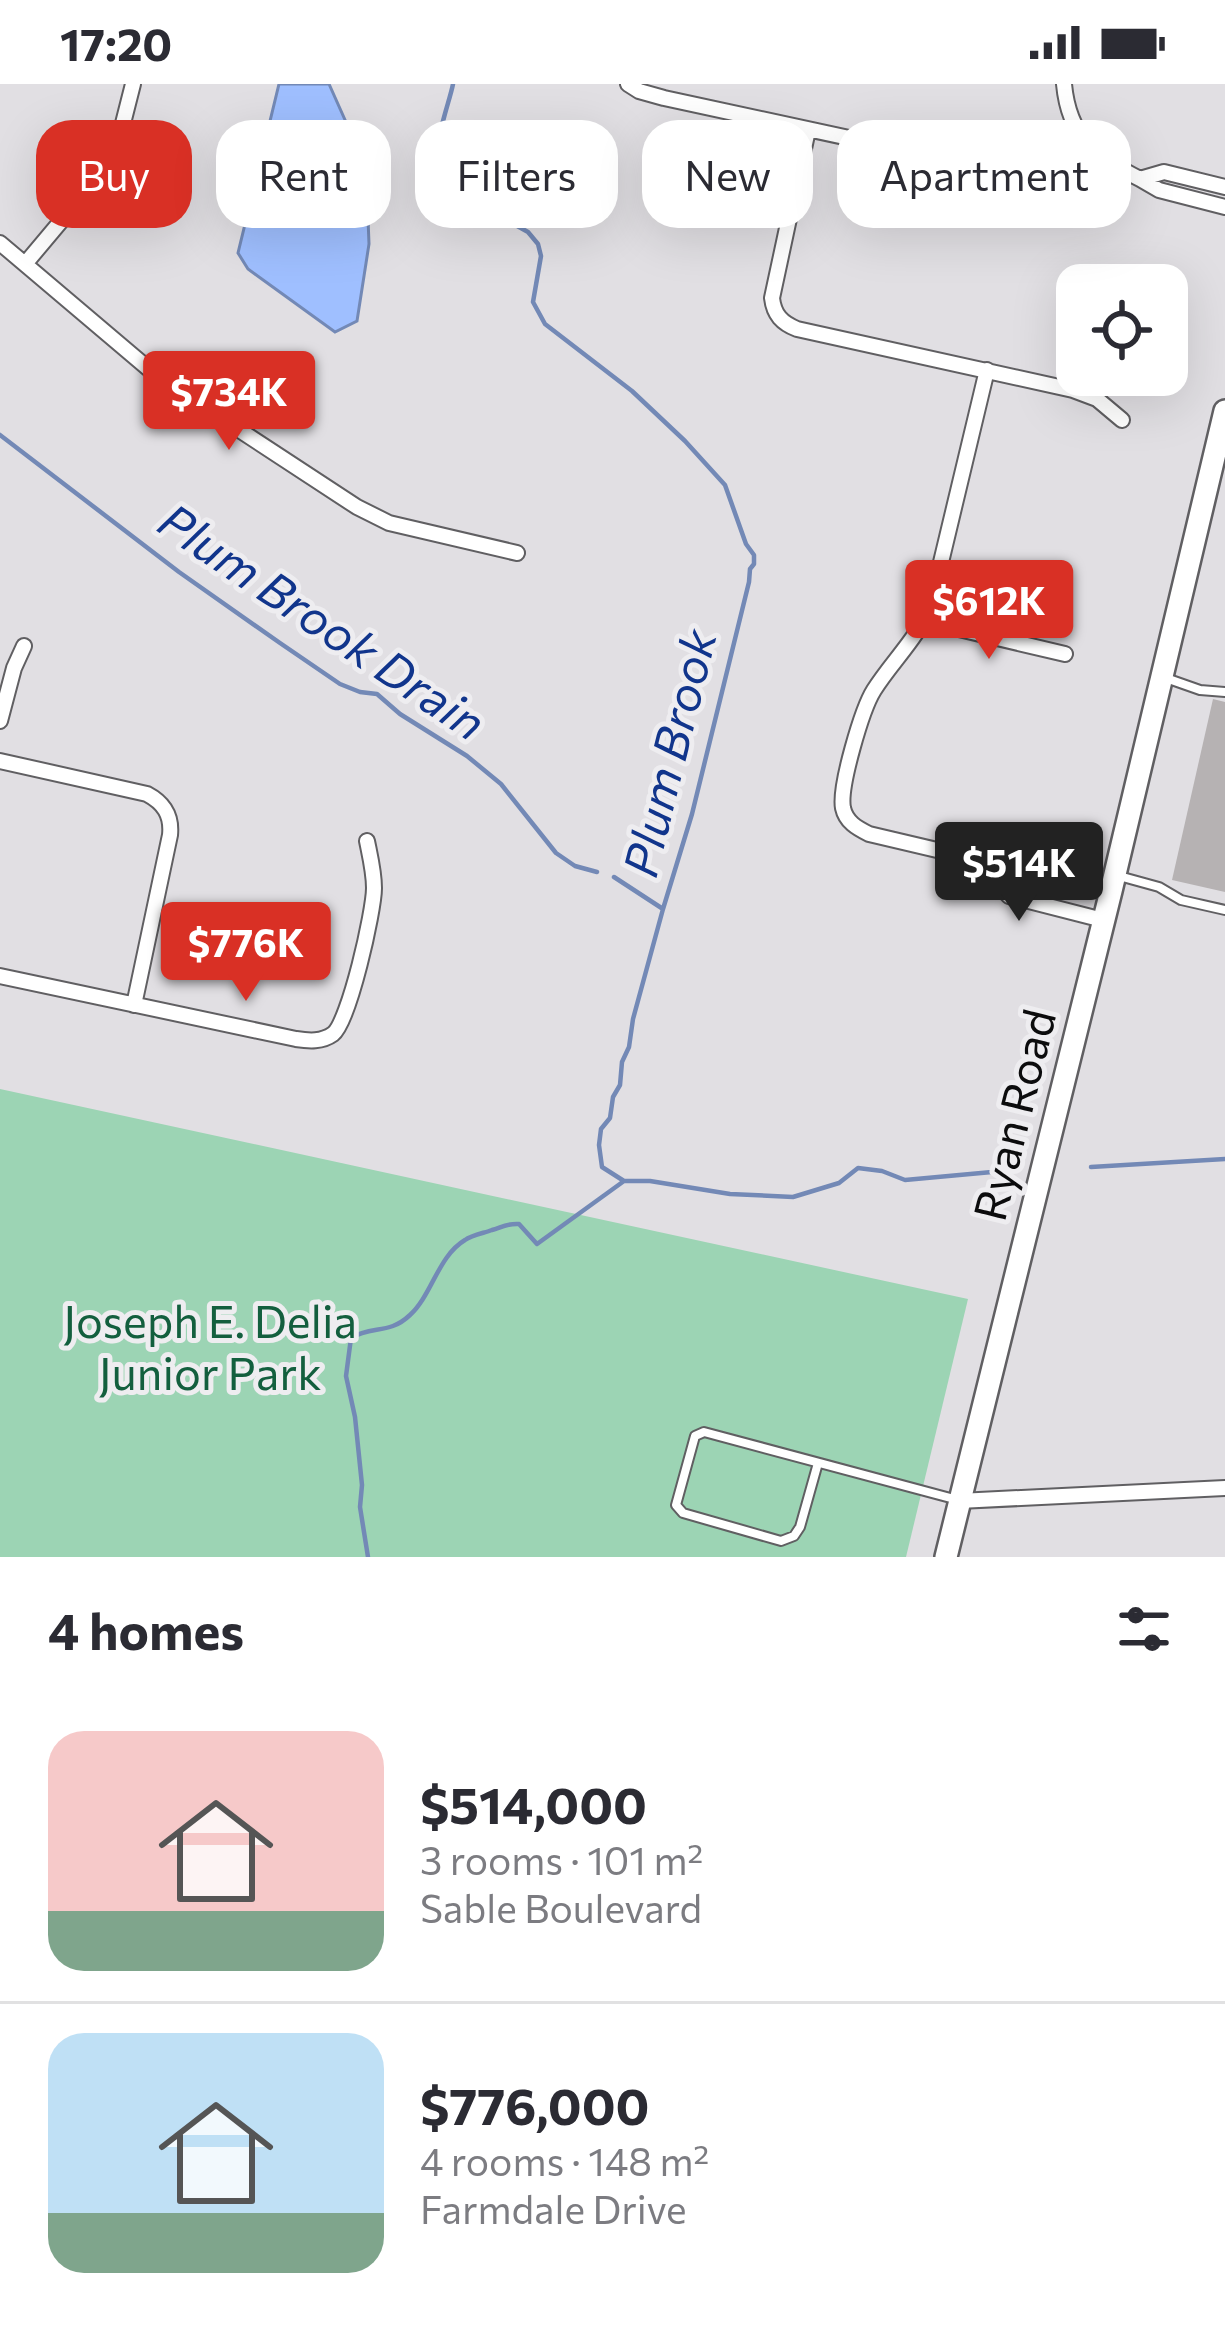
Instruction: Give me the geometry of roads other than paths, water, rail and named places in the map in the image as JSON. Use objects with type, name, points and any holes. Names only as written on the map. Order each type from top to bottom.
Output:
[{"type":"main road","name":"Ryan Road","points":[[946,1557],[1225,412]]},
{"type":"street","points":[[25,264],[109,164],[133,84]]},
{"type":"street","points":[[628,84],[664,98],[763,120]]},
{"type":"street","points":[[1064,84],[1075,120]]},
{"type":"street","points":[[1140,179],[1164,172],[1225,187]]},
{"type":"street","points":[[1131,174],[1159,190],[1225,207]]},
{"type":"street","points":[[787,228],[772,298],[777,316],[797,329],[1084,394],[1122,420]]},
{"type":"street","points":[[0,243],[157,376],[357,507],[389,523],[517,553]]},
{"type":"street","points":[[987,370],[935,590],[925,620],[866,704],[844,791],[844,812],[868,834],[974,860],[1113,883]]},
{"type":"street","points":[[925,620],[1065,655]]},
{"type":"street","points":[[0,721],[24,646]]},
{"type":"street","points":[[0,761],[147,794],[169,816],[170,835],[134,1005]]},
{"type":"street","points":[[0,976],[296,1040],[321,1040],[340,1026],[348,1006],[373,902],[374,873],[367,841]]},
{"type":"street","points":[[974,860],[1009,896],[1103,920]]},
{"type":"street","points":[[959,1501],[1225,1488]]},
{"type":"lane","points":[[1162,677],[1201,690],[1225,692]]},
{"type":"lane","points":[[1113,883],[1160,886],[1181,900],[1225,910]]},
{"type":"lane","points":[[818,1463],[800,1527],[794,1536],[781,1540],[683,1513],[676,1505],[695,1436],[704,1432],[959,1501]]},
{"type":"water","points":[[279,84],[329,84],[345,120],[270,120]]},
{"type":"water","points":[[244,228],[368,228],[357,321],[335,332],[248,269],[238,253]]},
{"type":"waterway","name":"Plum Brook","points":[[453,84],[440,144],[467,161],[471,168],[467,183],[483,207],[528,232],[538,244],[541,256],[533,302],[545,324],[632,391],[725,485],[754,555],[692,814],[622,1062],[620,1085],[610,1118],[601,1129],[602,1167],[624,1181],[793,1197],[839,1183],[858,1168],[905,1180],[992,1172]]},
{"type":"waterway","name":"Plum Brook Drain","points":[[0,435],[280,643],[340,684],[377,694],[467,756],[501,784],[556,853],[575,866],[597,872]]},
{"type":"waterway","name":"Plum Brook Drain","points":[[614,877],[663,909]]},
{"type":"waterway","name":"Plum Brook","points":[[1091,1167],[1225,1159]]},
{"type":"waterway","points":[[368,1557],[355,1417],[346,1376],[351,1338],[395,1325],[410,1315],[448,1256],[468,1238],[519,1224],[537,1244],[624,1181]]},
{"type":"park label","name":"Joseph E. Delia Junior Park","points":[[210,1348]]}]
